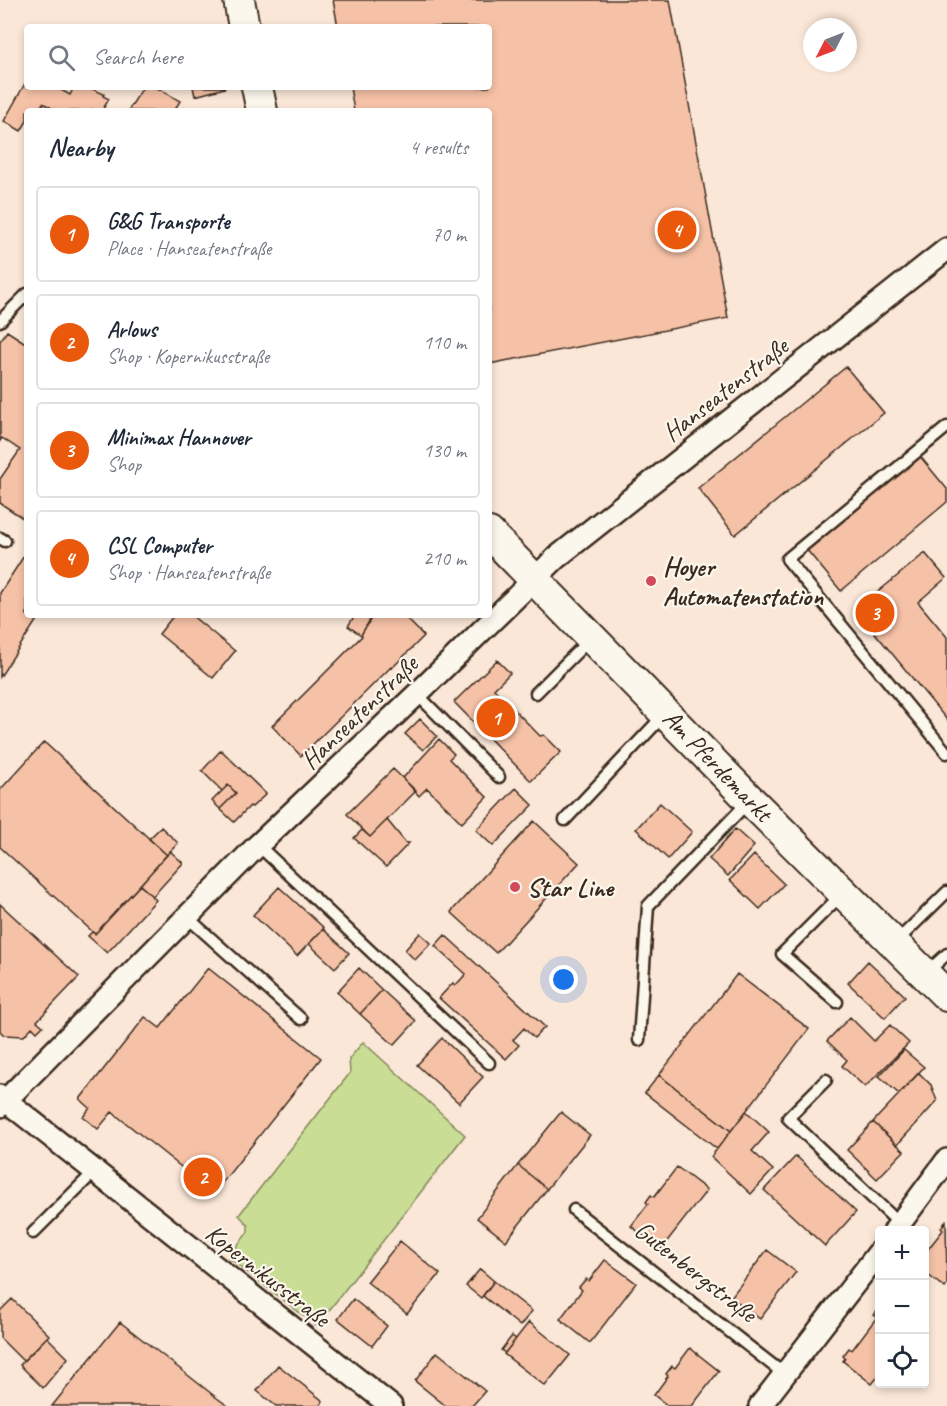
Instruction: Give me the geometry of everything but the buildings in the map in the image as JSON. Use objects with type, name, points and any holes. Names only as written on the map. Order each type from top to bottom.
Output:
[{"type":"street","points":[[239,0],[243,24]]},
{"type":"street","points":[[258,90],[261,108]]},
{"type":"street","name":"Hanseatenstraße","points":[[1,1101],[258,845],[571,544],[947,249]]},
{"type":"street","name":"Am Pferdemarkt","points":[[492,536],[750,800],[947,996]]},
{"type":"street","name":"Kopernikusstraße","points":[[1,1101],[391,1406]]},
{"type":"street","points":[[898,1226],[947,1160]]},
{"type":"street","points":[[760,1406],[875,1256]]},
{"type":"lane","points":[[0,321],[24,297]]},
{"type":"lane","points":[[947,427],[787,559],[947,753]]},
{"type":"lane","points":[[536,693],[592,637]]},
{"type":"lane","points":[[417,694],[499,777]]},
{"type":"lane","points":[[565,820],[667,713]]},
{"type":"lane","points":[[639,1040],[648,906],[750,800]]},
{"type":"lane","points":[[258,845],[489,1063]]},
{"type":"lane","points":[[837,1002],[782,954],[844,892]]},
{"type":"lane","points":[[895,944],[947,892]]},
{"type":"lane","points":[[187,917],[301,1019]]},
{"type":"lane","points":[[925,974],[947,954]]},
{"type":"lane","points":[[826,1080],[788,1118],[896,1226]]},
{"type":"lane","points":[[33,1233],[94,1172]]},
{"type":"lane","name":"Gutenbergstraße","points":[[574,1210],[784,1374]]},
{"type":"green space","points":[[363,1042],[465,1135],[317,1326],[228,1257],[248,1232],[248,1225],[239,1215],[350,1073],[349,1059]]},
{"type":"place","name":"CSL Computer","points":[[677,230]]},
{"type":"place","name":"Hoyer Automatenstation","points":[[651,581]]},
{"type":"place","name":"Minimax Hannover","points":[[875,613]]},
{"type":"place","name":"G&G Transporte","points":[[496,718]]},
{"type":"place","name":"Star Line","points":[[515,887]]},
{"type":"place","name":"Arlows","points":[[203,1177]]}]
